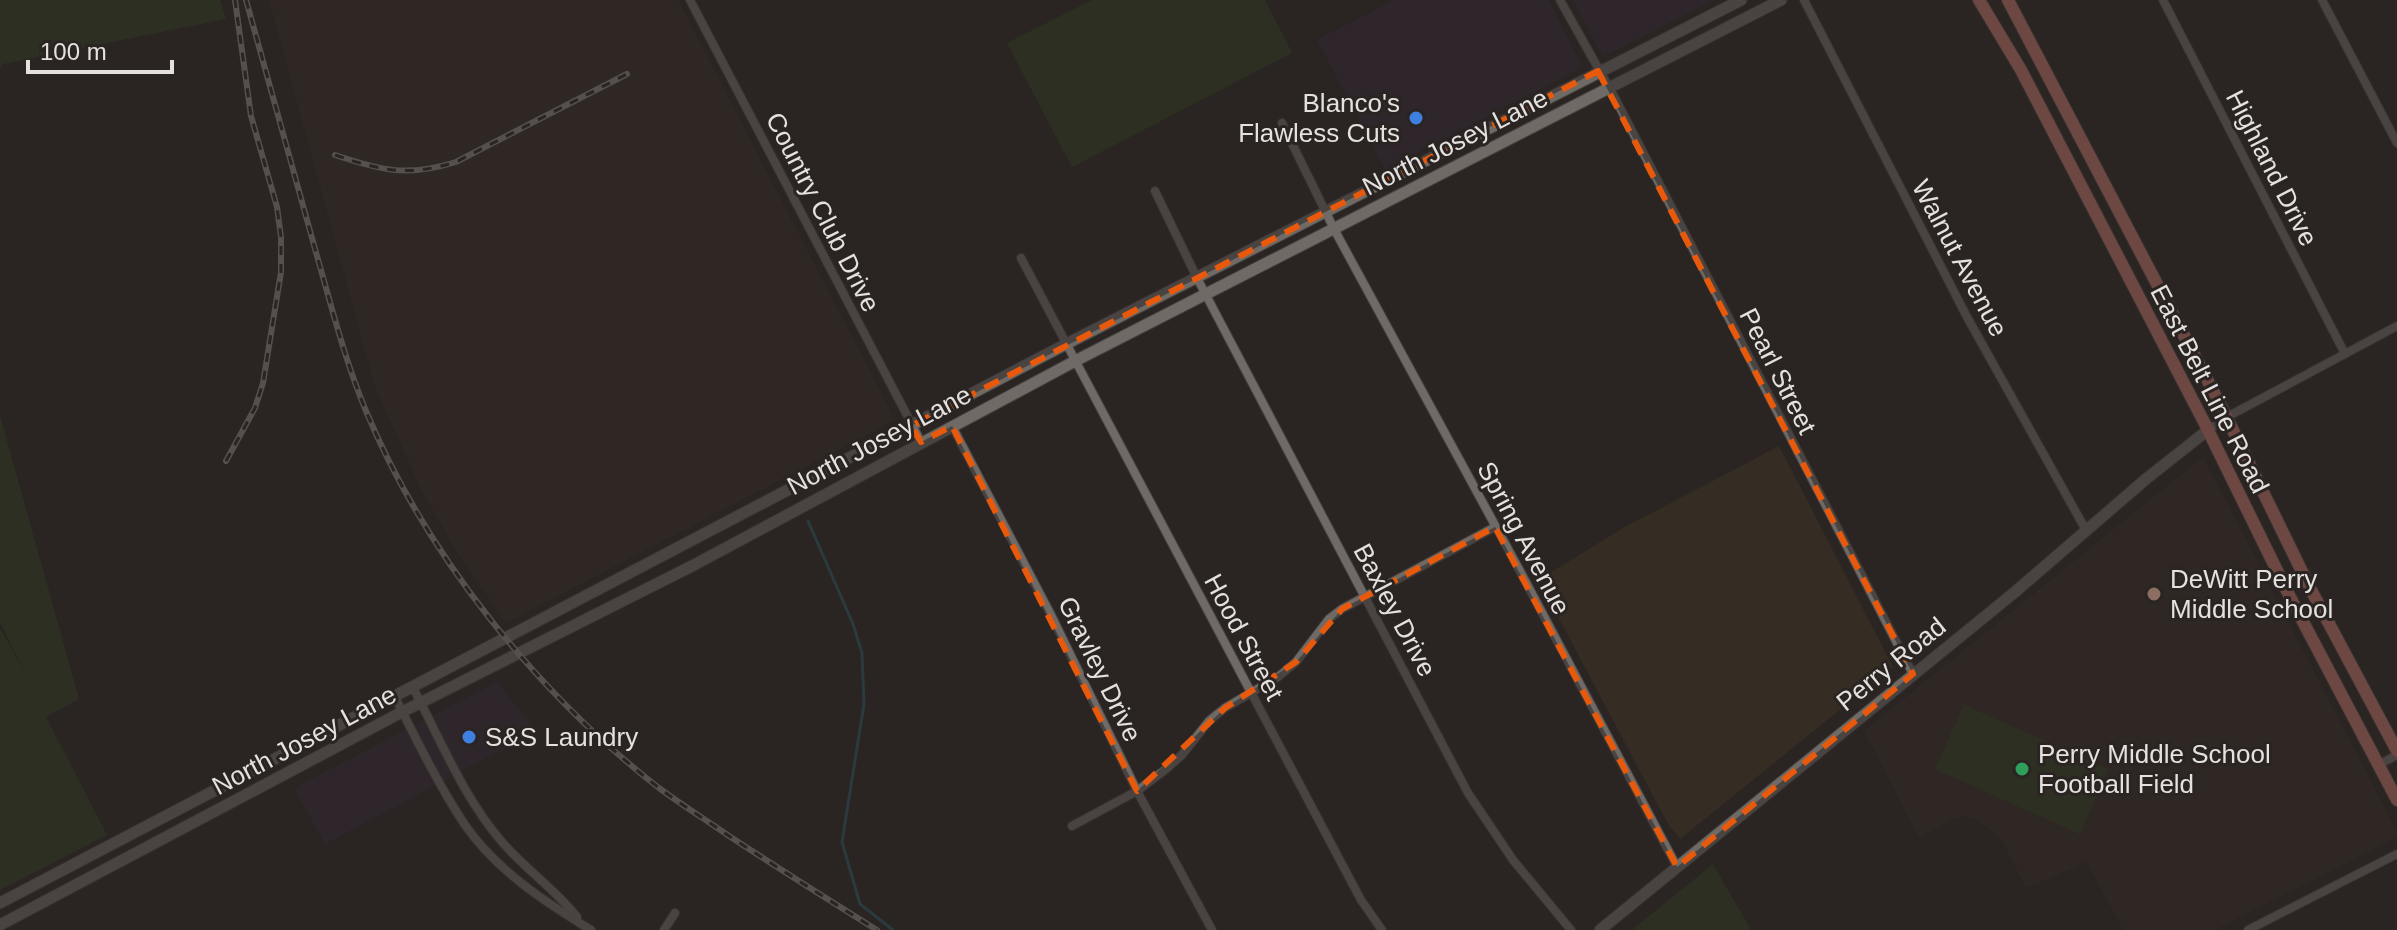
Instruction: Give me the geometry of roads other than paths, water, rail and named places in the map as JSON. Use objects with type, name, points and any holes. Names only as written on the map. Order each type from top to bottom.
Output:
[{"type":"main road","name":"North Josey Lane","points":[[0,903],[1068,343],[1741,0]]},
{"type":"main road","name":"North Josey Lane","points":[[0,925],[402,712],[692,566],[1077,360],[1781,0]]},
{"type":"main road","name":"East Belt Line Road","points":[[1979,0],[2021,70],[2397,800]]},
{"type":"main road","name":"East Belt Line Road","points":[[2008,0],[2227,417],[2310,588],[2397,753]]},
{"type":"main road","name":"Perry Road","points":[[1600,930],[2208,430]]},
{"type":"street","name":"Country Club Drive","points":[[690,0],[921,442]]},
{"type":"street","name":"Pearl Street","points":[[1560,0],[1913,674]]},
{"type":"street","name":"Walnut Avenue","points":[[1804,0],[1967,317],[2087,532]]},
{"type":"street","name":"Highland Drive","points":[[2163,0],[2345,354]]},
{"type":"street","points":[[2322,0],[2397,143]]},
{"type":"street","name":"Spring Avenue","points":[[1282,123],[1334,229],[1677,867]]},
{"type":"street","name":"Baxley Drive","points":[[1155,191],[1197,278],[1474,803],[1513,860],[1571,930]]},
{"type":"street","name":"Hood Street","points":[[1021,258],[1361,900],[1382,930]]},
{"type":"street","points":[[2208,430],[2397,326]]},
{"type":"street","name":"Gravley Drive","points":[[952,426],[1050,613],[1137,791],[1212,930]]},
{"type":"street","points":[[1072,826],[1137,791],[1182,755],[1209,721],[1296,662],[1329,619],[1342,609],[1495,527]]},
{"type":"street","points":[[412,686],[484,819],[502,842],[563,900],[580,927]]},
{"type":"street","points":[[394,695],[465,825],[485,849],[514,877],[580,927],[591,930]]},
{"type":"street","points":[[2378,765],[2397,753]]},
{"type":"street","points":[[2252,929],[2397,854]]},
{"type":"street","points":[[664,930],[675,913]]},
{"type":"waterway","points":[[808,521],[853,624],[862,653],[864,704],[842,842],[860,904],[893,930]]},
{"type":"railway","points":[[226,461],[255,408],[263,383],[281,272],[277,207],[251,116],[235,0]]},
{"type":"railway","points":[[246,0],[358,392],[391,465],[453,569],[528,665],[614,750],[685,806],[877,930]]},
{"type":"railway","points":[[335,155],[395,170],[439,167],[456,162],[627,74]]},
{"type":"place","name":"Blanco's Flawless Cuts","points":[[1416,118]]},
{"type":"place","name":"DeWitt Perry Middle School","points":[[2154,594]]},
{"type":"place","name":"S&S Laundry","points":[[469,737]]},
{"type":"place","name":"Perry Middle School Football Field","points":[[2022,769]]}]
